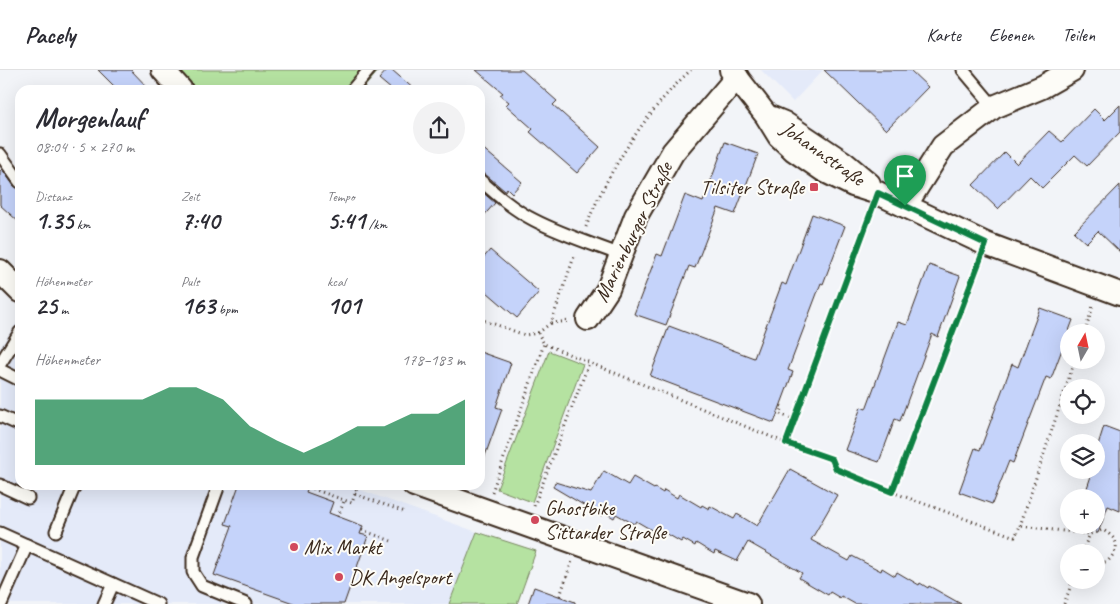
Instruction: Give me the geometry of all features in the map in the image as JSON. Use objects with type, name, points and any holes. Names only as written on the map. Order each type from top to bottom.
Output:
[{"type":"street","points":[[163,70],[176,85]]},
{"type":"street","points":[[905,206],[943,146],[994,107],[1042,86],[1072,70]]},
{"type":"street","name":"Johannstraße","points":[[734,73],[766,115],[784,123],[844,163],[858,173],[878,193],[986,244],[1110,291]]},
{"type":"street","name":"Marienburger Straße","points":[[588,319],[608,289],[636,216],[673,152],[734,73]]},
{"type":"street","points":[[0,271],[15,286]]},
{"type":"street","points":[[428,490],[748,604]]},
{"type":"lane","points":[[356,85],[369,70]]},
{"type":"lane","points":[[963,70],[994,107]]},
{"type":"lane","points":[[0,154],[15,175]]},
{"type":"lane","points":[[485,184],[506,202],[533,219],[621,255]]},
{"type":"lane","points":[[0,364],[15,340]]},
{"type":"lane","points":[[0,370],[15,378]]},
{"type":"lane","points":[[0,416],[15,423]]},
{"type":"lane","points":[[0,485],[28,498]]},
{"type":"lane","points":[[56,531],[73,490]]},
{"type":"lane","points":[[218,490],[193,557],[192,572],[202,586],[246,604]]},
{"type":"lane","points":[[0,533],[158,604]]},
{"type":"lane","points":[[0,604],[27,545]]},
{"type":"lane","points":[[104,604],[113,584]]},
{"type":"path","points":[[485,321],[525,335],[538,333],[550,323],[593,209],[623,154],[672,87],[692,70]]},
{"type":"path","name":"Johannstraße","points":[[786,443],[878,193]]},
{"type":"path","points":[[892,492],[986,244]]},
{"type":"path","points":[[1090,324],[1110,291]]},
{"type":"path","points":[[538,333],[544,344],[786,443],[832,459],[836,469],[892,492],[1015,537],[1072,369]]},
{"type":"path","points":[[485,511],[544,344]]},
{"type":"path","points":[[514,521],[521,502],[534,506],[589,363]]},
{"type":"path","points":[[781,406],[780,414],[795,420]]},
{"type":"path","points":[[314,490],[352,504],[356,490]]},
{"type":"path","points":[[355,494],[405,512]]},
{"type":"path","points":[[338,517],[344,501]]},
{"type":"path","points":[[1020,526],[1060,531]]},
{"type":"path","points":[[362,530],[394,542]]},
{"type":"path","points":[[1105,531],[1113,535],[1119,543],[1116,554],[1105,562]]},
{"type":"path","points":[[1085,544],[1090,534]]},
{"type":"path","points":[[560,596],[578,544]]},
{"type":"path","points":[[1064,604],[1070,589]]},
{"type":"shaded area","points":[[761,70],[823,70],[793,102]]},
{"type":"shaded area","points":[[15,326],[15,490],[361,490],[477,532],[449,604],[0,604],[0,348]]},
{"type":"green space","points":[[172,70],[379,70],[366,85],[186,85]]},
{"type":"green space","points":[[549,351],[583,364],[532,502],[497,489]]},
{"type":"green space","points":[[477,532],[536,551],[517,604],[449,604]]},
{"type":"building","points":[[98,70],[131,70],[145,85],[113,85]]},
{"type":"building","points":[[387,70],[392,70],[409,85],[386,85],[379,79]]},
{"type":"building","points":[[476,70],[522,70],[557,101],[553,105],[600,147],[577,173],[530,132],[533,129],[506,105],[509,102],[500,95],[503,93]]},
{"type":"building","points":[[824,70],[910,70],[928,87],[886,130]]},
{"type":"building","points":[[1120,105],[1120,132],[1087,166],[1075,155],[1042,188],[1030,176],[998,209],[973,185],[1005,152],[1017,164],[1049,131],[1062,142],[1094,109],[1105,120]]},
{"type":"building","points":[[725,142],[758,154],[735,214],[718,208],[695,268],[689,266],[666,325],[634,314],[657,254],[662,256],[685,195],[703,202]]},
{"type":"building","points":[[485,150],[522,182],[512,193],[507,188],[505,191],[485,174]]},
{"type":"building","points":[[2,169],[15,186],[15,218],[0,205],[0,171]]},
{"type":"building","points":[[1120,185],[1120,252],[1098,231],[1086,243],[1074,232]]},
{"type":"building","points":[[485,194],[495,203],[485,214]]},
{"type":"building","points":[[812,214],[845,226],[788,370],[793,372],[774,423],[650,376],[669,326],[754,358],[782,283],[786,285]]},
{"type":"building","points":[[490,250],[539,292],[517,318],[485,290],[485,256]]},
{"type":"building","points":[[929,265],[960,276],[938,337],[932,334],[900,421],[895,419],[879,462],[845,450],[861,407],[866,409],[898,322],[907,325]]},
{"type":"building","points":[[1040,308],[1073,320],[1072,324],[1060,324],[1060,355],[1051,379],[1046,377],[1013,463],[1009,461],[992,504],[959,492],[975,448],[980,450],[1012,364],[1018,367]]},
{"type":"building","points":[[485,354],[511,363],[496,407],[502,409],[485,456]]},
{"type":"building","points":[[1104,426],[1120,432],[1120,511],[1108,506],[1105,514],[1105,489],[1087,489],[1090,479],[1105,479],[1105,434],[1101,434]]},
{"type":"building","points":[[790,469],[837,495],[811,540],[849,561],[852,556],[881,571],[882,568],[895,576],[897,572],[919,585],[920,583],[928,588],[929,586],[961,604],[855,604],[830,592],[828,595],[799,578],[802,573],[748,542],[737,561],[715,551],[714,554],[696,543],[695,546],[683,539],[681,542],[657,528],[655,532],[636,521],[634,524],[616,514],[614,518],[604,512],[602,516],[553,487],[555,482],[591,493],[604,471],[628,485],[633,477],[663,493],[664,490],[677,498],[679,494],[701,507],[702,505],[709,509],[710,506],[734,519],[737,514],[757,526]]},
{"type":"building","name":"Mix Markt","points":[[237,490],[307,490],[306,492],[333,502],[329,513],[363,526],[360,534],[368,536],[344,604],[296,604],[214,575],[232,526],[225,524]]},
{"type":"building","points":[[534,587],[575,602],[575,604],[528,604]]},
{"type":"place","name":"Tilsiter Straße","points":[[814,187]]},
{"type":"place","name":"Ghostbike Sittarder Straße","points":[[535,520]]},
{"type":"place","name":"Mix Markt","points":[[294,547]]},
{"type":"place","name":"DK Angelsport","points":[[339,577]]},
{"type":"route","points":[[878,193],[905,206],[986,244],[892,492],[836,469],[832,459],[786,443],[878,193]]}]
